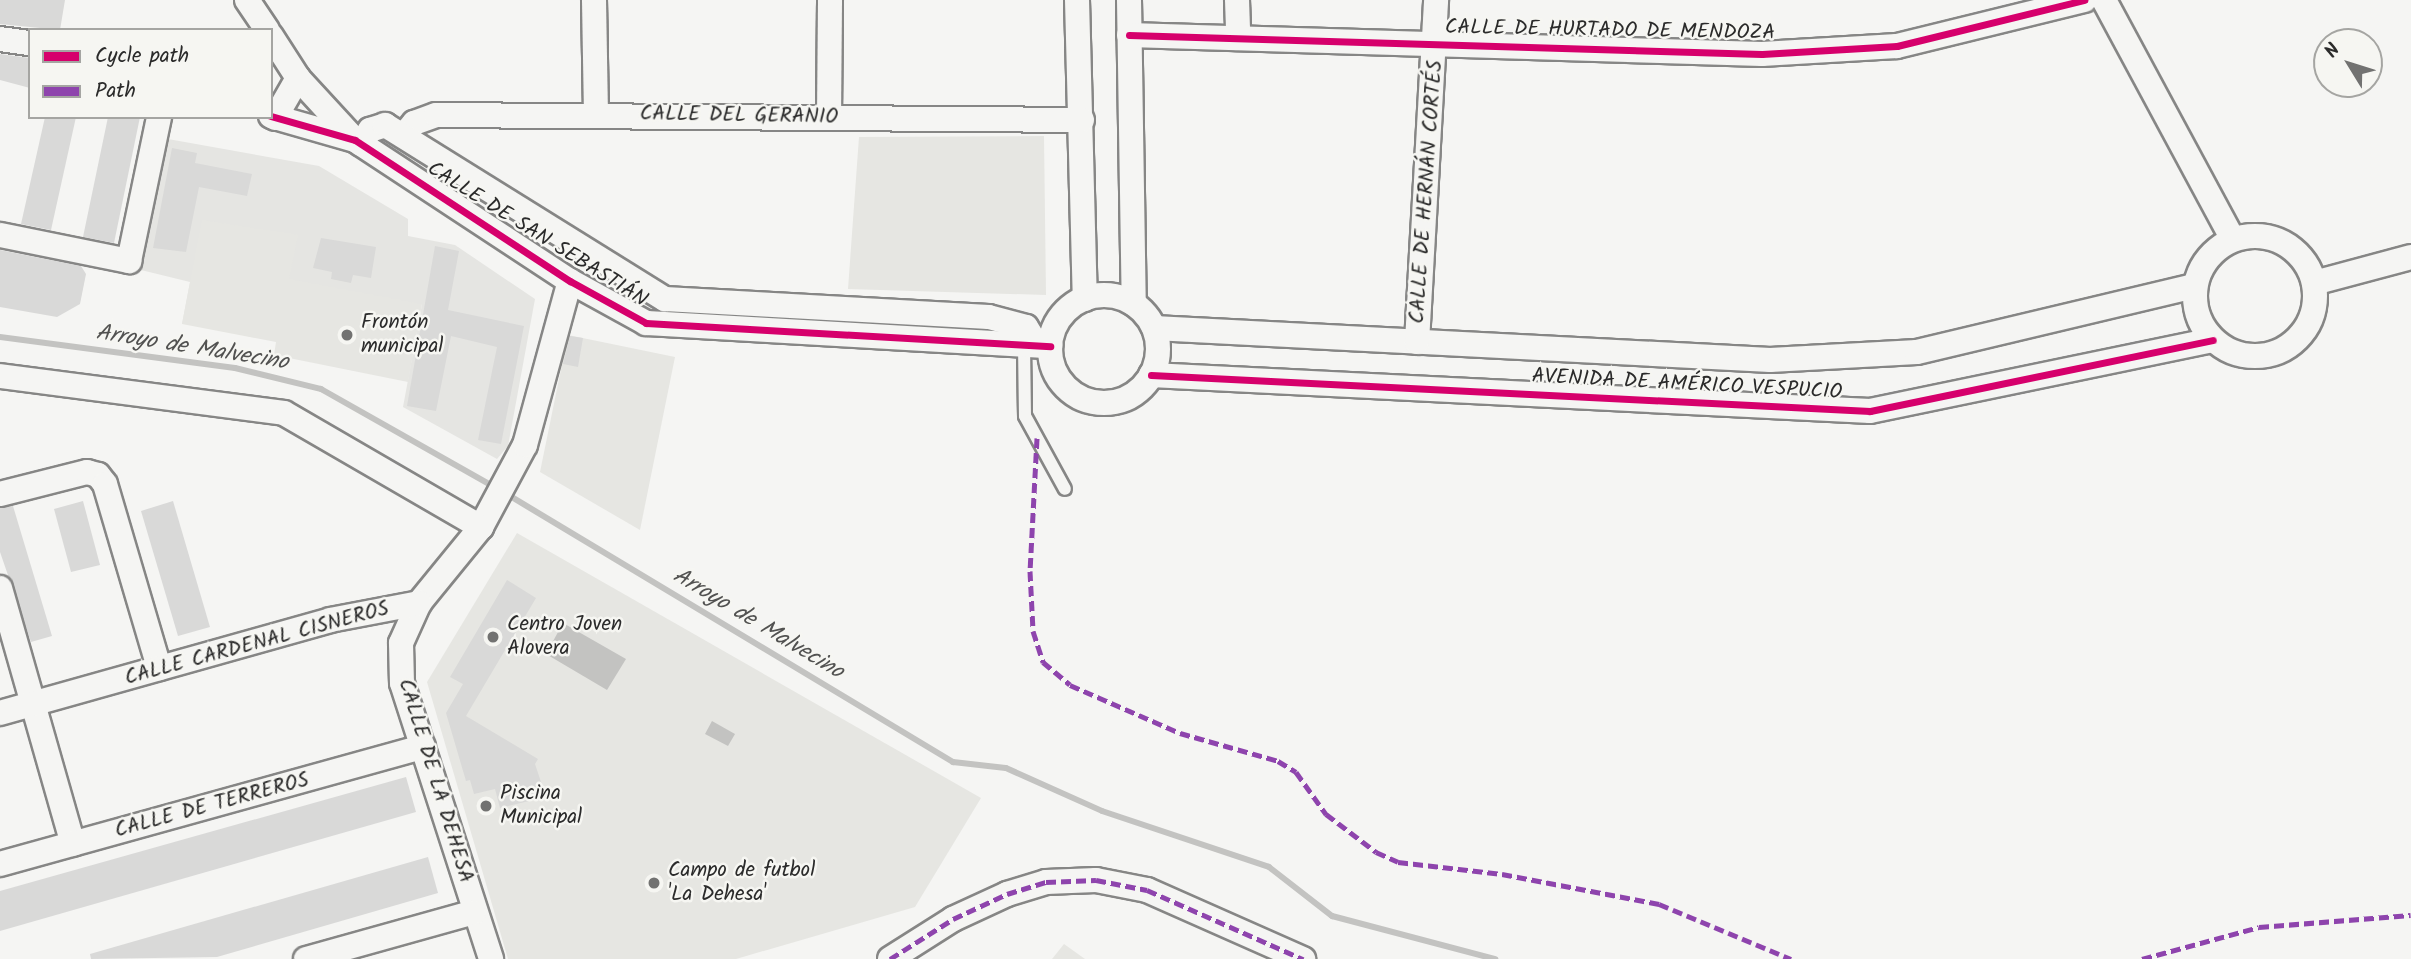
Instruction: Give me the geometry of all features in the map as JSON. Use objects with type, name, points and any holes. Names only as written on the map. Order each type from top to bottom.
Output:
[{"type":"street","points":[[594,0],[596,114]]},
{"type":"street","points":[[829,117],[830,0]]},
{"type":"street","points":[[1077,0],[1085,299]]},
{"type":"street","points":[[1129,0],[1134,304]]},
{"type":"street","points":[[1237,0],[1238,38]]},
{"type":"street","name":"CALLE DE HERNÁN CORTÉS","points":[[1417,342],[1437,45],[1436,0]]},
{"type":"street","name":"CALLE DE HURTADO DE MENDOZA","points":[[1129,35],[1762,54],[1897,46],[2084,0]]},
{"type":"street","points":[[2104,0],[2233,240]]},
{"type":"street","points":[[0,38],[28,43]]},
{"type":"street","points":[[273,39],[298,78],[358,142],[377,126],[385,124],[664,299],[989,317],[1026,327],[1037,345],[1057,377],[1074,394],[1097,403],[1128,398],[1151,375],[1158,344],[1154,328],[1134,304],[1110,296],[1085,299],[1060,317],[1037,345]]},
{"type":"street","points":[[273,117],[298,78]]},
{"type":"street","name":"CALLE DEL GERANIO","points":[[404,135],[414,123],[436,115],[596,114],[1082,120]]},
{"type":"street","name":"CALLE DE SAN SEBASTIÁN","points":[[273,117],[358,142],[569,281],[646,323],[1037,345]]},
{"type":"street","points":[[0,234],[130,261],[159,119]]},
{"type":"street","points":[[2254,236],[2283,244],[2306,264],[2314,283],[2309,320],[2284,348],[2247,356],[2213,340],[2196,307],[2195,286],[2202,266],[2233,240],[2254,236]]},
{"type":"street","points":[[2314,283],[2411,257]]},
{"type":"street","name":"CALLE CARDENAL CISNEROS","points":[[0,713],[330,621],[419,603],[486,519],[515,469],[525,445],[569,281]]},
{"type":"street","name":"AVENIDA DE AMÉRICO VESPUCIO","points":[[1154,328],[1770,360],[1917,352],[2195,286]]},
{"type":"street","name":"AVENIDA DE AMÉRICO VESPUCIO","points":[[1151,375],[1870,411],[2213,340]]},
{"type":"street","points":[[0,376],[284,413],[486,519]]},
{"type":"street","points":[[0,494],[86,472],[98,475],[106,484],[159,668]]},
{"type":"street","points":[[0,588],[73,844]]},
{"type":"street","name":"CALLE DE LA DEHESA","points":[[419,603],[401,643],[402,683],[491,959]]},
{"type":"street","name":"CALLE DE TERREROS","points":[[0,864],[423,747]]},
{"type":"street","points":[[890,959],[953,919],[1007,894],[1046,882],[1096,880],[1147,890],[1303,959]]},
{"type":"street","points":[[306,959],[474,912]]},
{"type":"lane","points":[[1037,345],[1025,416],[1065,489]]},
{"type":"shaded area","points":[[1044,136],[1046,295],[848,289],[859,137]]},
{"type":"shaded area","points":[[168,139],[319,166],[408,219],[408,236],[455,245],[535,299],[508,446],[497,459],[403,407],[422,304],[182,324],[190,282],[141,270]]},
{"type":"shaded area","points":[[202,220],[298,235],[289,279],[422,304],[408,382],[274,355],[276,342],[182,324]]},
{"type":"shaded area","points":[[568,335],[675,357],[640,530],[540,472]]},
{"type":"shaded area","points":[[517,533],[981,798],[915,907],[736,959],[508,959],[427,682]]},
{"type":"shaded area","points":[[563,623],[626,659],[607,690],[546,654]]},
{"type":"shaded area","points":[[712,721],[735,734],[728,746],[705,734]]},
{"type":"shaded area","points":[[1064,944],[1085,959],[1052,959]]},
{"type":"building","points":[[0,0],[65,0],[60,28],[0,24]]},
{"type":"building","points":[[0,54],[28,58],[28,87],[0,80]]},
{"type":"building","points":[[45,119],[76,119],[51,230],[21,224]]},
{"type":"building","points":[[108,119],[140,119],[114,243],[83,237]]},
{"type":"building","points":[[172,148],[197,153],[195,163],[252,174],[247,196],[199,187],[186,252],[153,248]]},
{"type":"building","points":[[321,238],[376,247],[371,278],[353,275],[351,283],[331,279],[332,272],[313,268]]},
{"type":"building","points":[[435,246],[459,251],[448,310],[524,326],[501,444],[478,440],[497,347],[451,336],[436,411],[407,406]]},
{"type":"building","points":[[0,250],[81,266],[86,274],[80,304],[57,317],[0,307]]},
{"type":"building","points":[[570,336],[583,338],[578,367],[563,364]]},
{"type":"building","points":[[83,501],[100,565],[71,572],[54,509]]},
{"type":"building","points":[[173,501],[210,627],[178,636],[141,511]]},
{"type":"building","points":[[13,506],[52,636],[31,642],[0,552],[0,508]]},
{"type":"building","points":[[507,580],[536,598],[466,716],[538,759],[535,764],[546,797],[500,808],[495,789],[474,794],[470,780],[466,781],[446,713],[463,684],[450,677]]},
{"type":"building","points":[[406,777],[416,812],[0,931],[0,891]]},
{"type":"building","points":[[428,857],[438,893],[217,957],[91,959],[90,954]]},
{"type":"waterway","name":"Arroyo de Malvecino","points":[[0,337],[235,368],[321,389],[496,488]]},
{"type":"waterway","name":"Arroyo de Malvecino","points":[[505,493],[953,762],[1006,768],[1102,811],[1269,867],[1332,916],[1495,959]]},
{"type":"marked path","points":[[1037,438],[1030,571],[1033,631],[1043,662],[1070,685],[1180,733],[1278,761],[1296,772],[1326,814],[1376,852],[1398,862],[1502,874],[1659,904],[1791,959]]},
{"type":"marked path","points":[[890,959],[953,919],[1007,894],[1046,882],[1096,880],[1147,890],[1303,959]]},
{"type":"marked path","points":[[2142,959],[2259,927],[2411,915]]},
{"type":"cycle path","points":[[1129,35],[1762,54],[1897,46],[2084,0]]},
{"type":"cycle path","points":[[273,117],[355,140],[570,281],[646,323],[1050,346]]},
{"type":"cycle path","points":[[1151,375],[1870,411],[2213,340]]},
{"type":"place","name":"Frontón municipal","points":[[347,335]]},
{"type":"place","name":"Centro Joven Alovera","points":[[493,637]]},
{"type":"place","name":"Piscina Municipal","points":[[486,806]]},
{"type":"place","name":"Campo de futbol 'La Dehesa'","points":[[654,883]]}]
